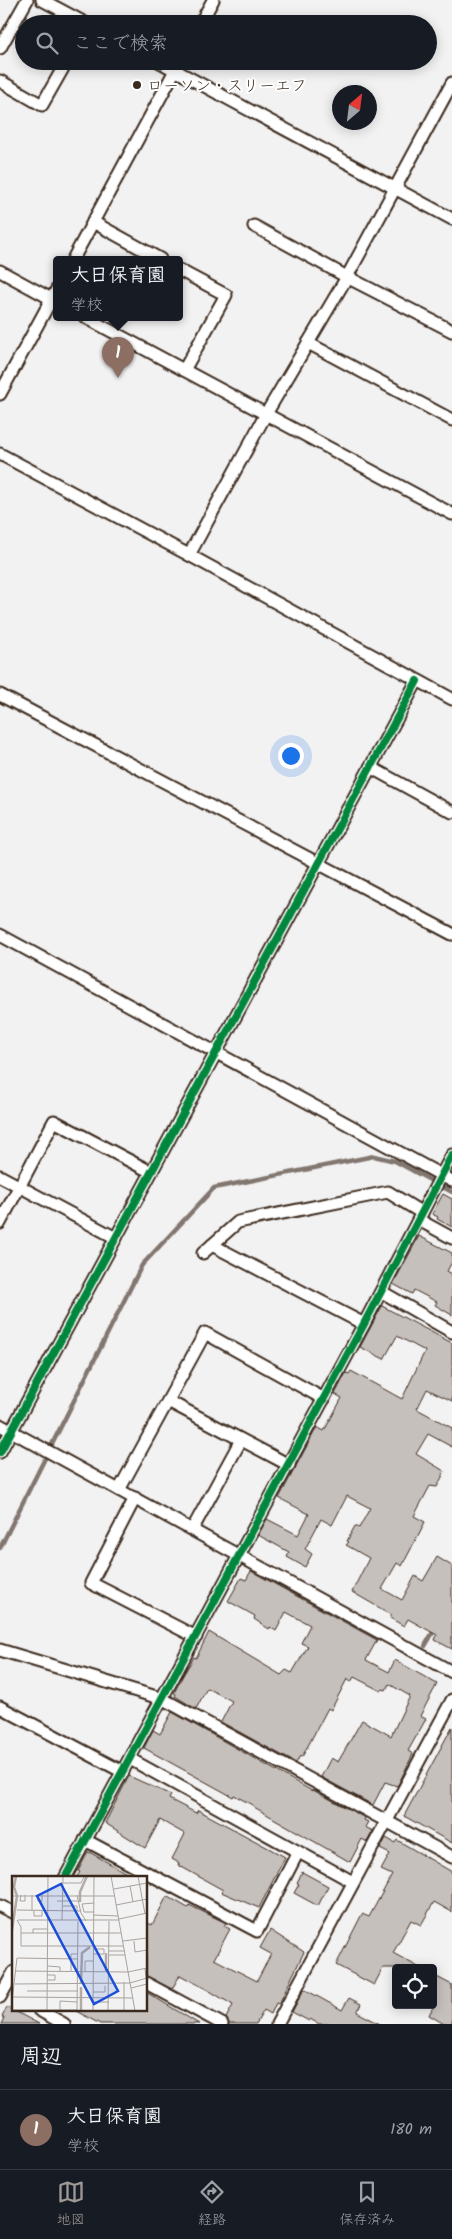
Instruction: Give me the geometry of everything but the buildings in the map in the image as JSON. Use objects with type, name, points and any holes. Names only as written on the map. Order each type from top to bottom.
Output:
[{"type":"street","points":[[19,15],[27,0]]},
{"type":"street","points":[[205,15],[213,0]]},
{"type":"street","points":[[46,1],[71,15]]},
{"type":"street","points":[[0,48],[15,21]]},
{"type":"street","points":[[0,81],[42,105],[62,70]]},
{"type":"street","points":[[75,256],[176,70]]},
{"type":"street","points":[[185,70],[452,219]]},
{"type":"street","points":[[188,555],[266,414],[347,277],[452,83]]},
{"type":"street","points":[[93,222],[155,256]]},
{"type":"street","points":[[254,226],[452,331]]},
{"type":"street","points":[[0,271],[53,296]]},
{"type":"street","points":[[183,272],[226,295],[184,370]]},
{"type":"street","points":[[0,394],[53,301]]},
{"type":"street","points":[[92,321],[452,514]]},
{"type":"street","points":[[308,343],[452,420]]},
{"type":"street","points":[[0,454],[452,700]]},
{"type":"street","points":[[0,1452],[418,680]]},
{"type":"street","points":[[0,695],[452,934]]},
{"type":"street","points":[[370,767],[452,812]]},
{"type":"street","points":[[0,935],[216,1052],[438,1180],[452,1181]]},
{"type":"street","points":[[0,1223],[54,1121],[151,1172]]},
{"type":"street","points":[[66,1876],[382,1292],[452,1154]]},
{"type":"street","points":[[0,1176],[116,1238]]},
{"type":"street","points":[[203,1253],[238,1222],[388,1192],[420,1217],[452,1238]]},
{"type":"street","points":[[212,1245],[364,1324]]},
{"type":"street","points":[[382,1292],[452,1332]]},
{"type":"street","points":[[119,1490],[205,1333],[324,1398]]},
{"type":"street","points":[[168,1401],[289,1465]]},
{"type":"street","points":[[0,1425],[452,1672]]},
{"type":"street","points":[[192,1530],[241,1440]]},
{"type":"street","points":[[135,1498],[91,1583],[196,1637]]},
{"type":"street","points":[[0,1650],[163,1699],[452,1857]]},
{"type":"street","points":[[277,2024],[452,1700]]},
{"type":"street","points":[[0,1707],[122,1772]]},
{"type":"street","points":[[130,1758],[353,1882]]},
{"type":"street","points":[[85,1840],[257,1931],[298,1852]]},
{"type":"street","points":[[0,1906],[12,1912]]},
{"type":"street","points":[[6,1995],[12,1978]]},
{"type":"street","points":[[148,1984],[222,2024]]},
{"type":"street","points":[[43,2012],[64,2024]]},
{"type":"waterway","points":[[0,1548],[142,1265],[214,1188],[374,1156],[395,1161],[452,1192]]},
{"type":"waterway","points":[[425,1646],[436,1627]]},
{"type":"cycle path","points":[[0,1452],[417,681]]},
{"type":"cycle path","points":[[66,1876],[364,1324],[452,1155]]},
{"type":"place","name":"ローソン・スリーエフ","points":[[137,85]]},
{"type":"place","name":"大日保育園","points":[[118,378]]}]
